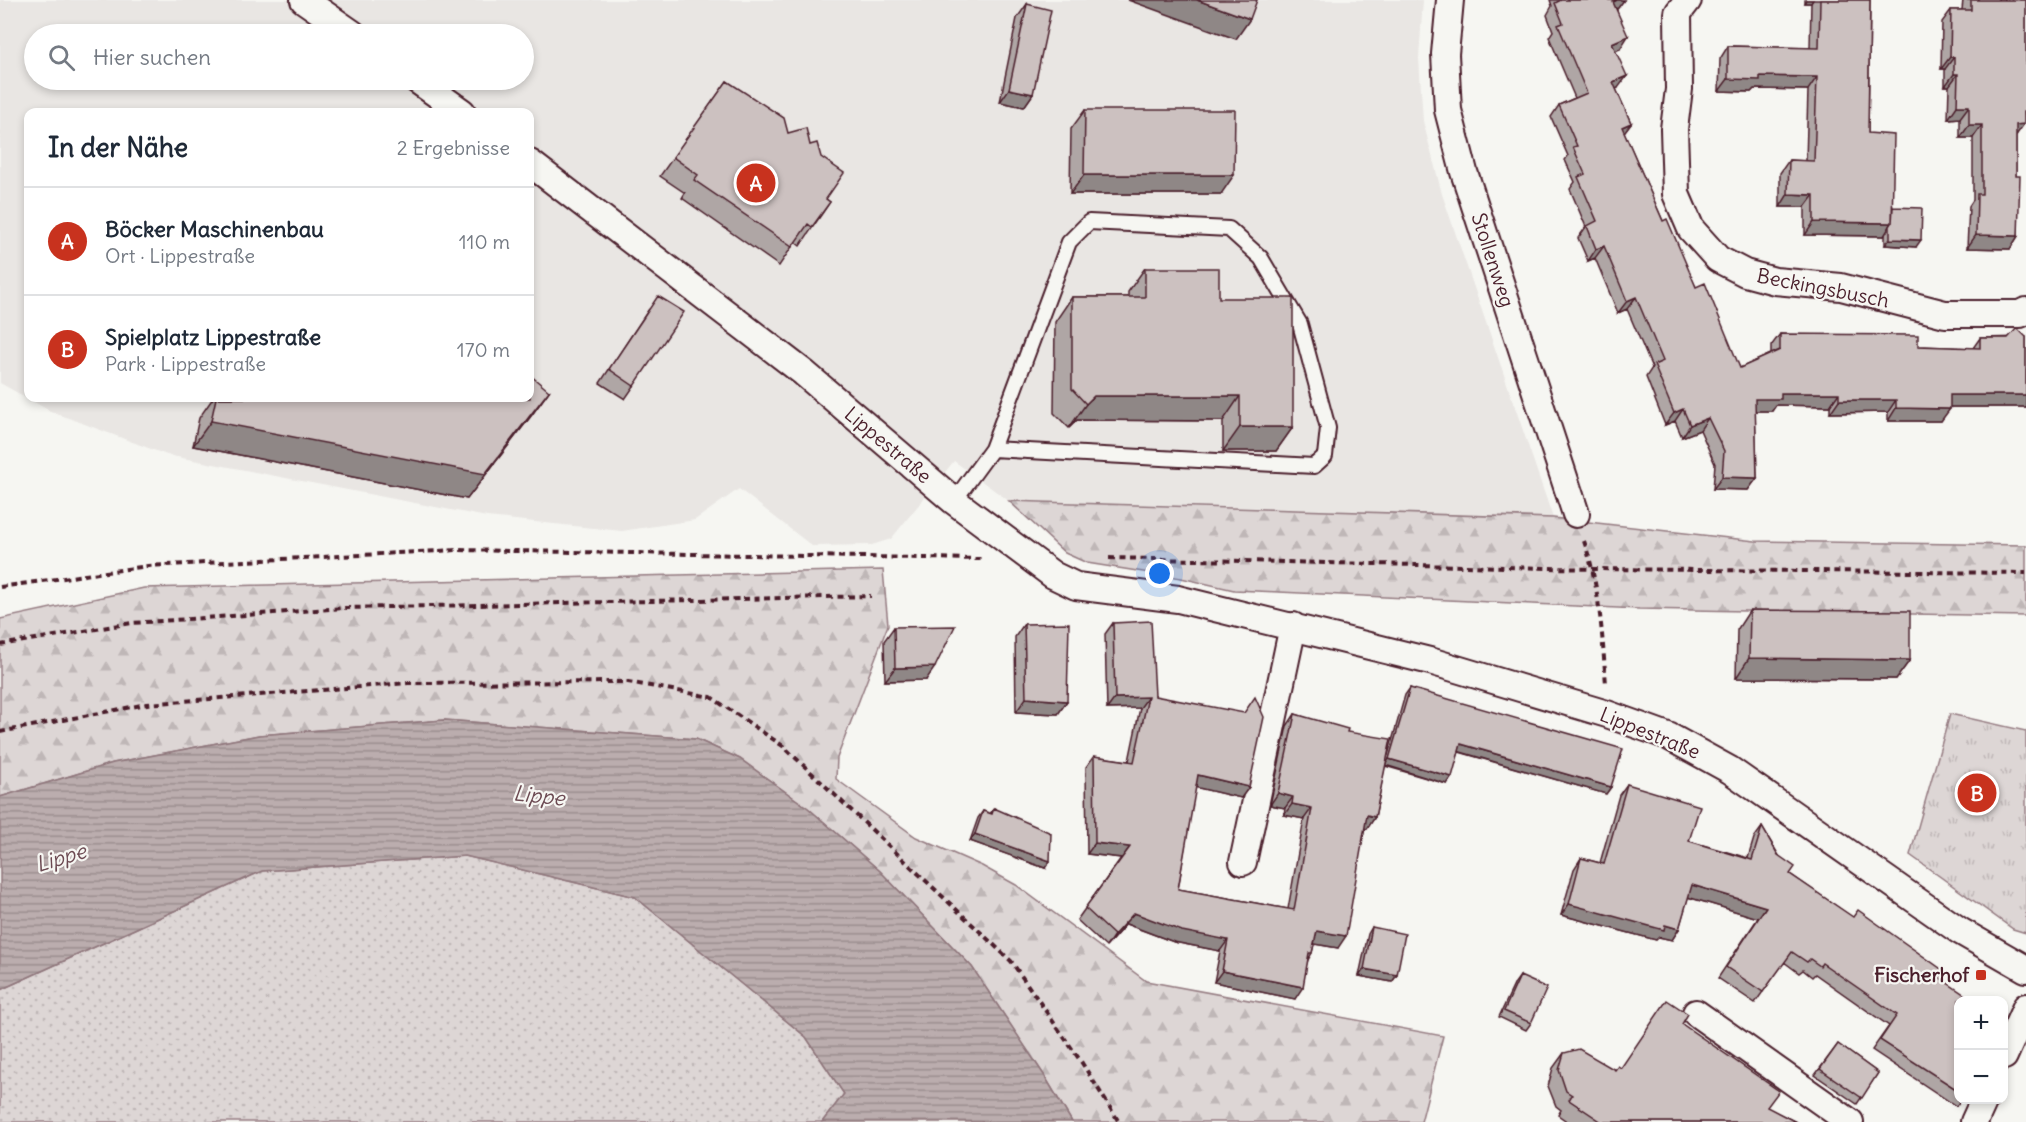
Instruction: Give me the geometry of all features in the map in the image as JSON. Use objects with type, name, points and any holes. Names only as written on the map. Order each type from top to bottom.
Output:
[{"type":"street","points":[[304,0],[339,24]]},
{"type":"street","name":"Stollenweg","points":[[1450,0],[1445,54],[1448,110],[1464,172],[1576,514]]},
{"type":"street","name":"Beckingsbusch","points":[[1688,0],[1678,12],[1679,89],[1674,129],[1676,194],[1691,229],[1718,259],[1745,273],[1775,281],[1841,287],[1945,314],[2020,314],[2026,311]]},
{"type":"street","points":[[431,90],[456,108]]},
{"type":"street","name":"Lippestraße","points":[[534,166],[804,373],[954,501],[1053,575],[1076,586],[1178,599],[1430,661],[1607,714],[1697,749],[1766,794],[1960,931],[2026,969]]},
{"type":"street","points":[[1243,862],[1293,626]]},
{"type":"street","points":[[2007,1050],[2026,1007]]},
{"type":"street","points":[[1696,1013],[1850,1122]]},
{"type":"street","points":[[1974,1122],[1982,1104]]},
{"type":"lane","points":[[954,501],[992,449],[1069,242],[1089,222],[1229,229],[1261,258],[1300,324],[1328,428],[1325,456],[1314,466],[992,449]]},
{"type":"path","points":[[0,587],[148,566],[457,550],[1029,559]]},
{"type":"path","points":[[1104,558],[1594,569],[2026,573]]},
{"type":"path","points":[[1594,569],[1601,607],[1607,714]]},
{"type":"path","points":[[0,645],[132,623],[345,608],[871,596]]},
{"type":"path","points":[[0,732],[147,704],[408,683],[628,682],[711,697],[783,746],[1011,961],[1082,1063],[1119,1122]]},
{"type":"shaded area","points":[[0,0],[1423,0],[1419,58],[1423,121],[1442,194],[1553,518],[1009,501],[954,461],[891,539],[872,545],[812,546],[739,489],[695,520],[622,531],[487,517],[167,455],[50,411],[34,402],[534,402],[534,108],[24,108],[24,396],[0,383]]},
{"type":"green space","points":[[1009,501],[1553,518],[1755,541],[2026,545],[2026,616],[1639,609],[1234,590],[1181,578],[1087,563],[1065,553]]},
{"type":"green space","points":[[883,570],[888,625],[837,758],[836,779],[916,837],[982,866],[1016,885],[1146,981],[1443,1036],[1421,1122],[1072,1122],[1044,1075],[972,967],[880,871],[808,808],[740,759],[696,739],[444,720],[259,735],[113,763],[0,797],[0,619],[144,588]]},
{"type":"green space","points":[[1950,714],[2026,731],[2026,933],[2013,929],[1910,855]]},
{"type":"green space","points":[[465,856],[635,897],[806,1037],[844,1094],[822,1122],[0,1122],[0,990],[262,871]]},
{"type":"water","name":"Lippe","points":[[444,720],[696,739],[740,759],[808,808],[880,871],[972,967],[1044,1075],[1072,1122],[822,1122],[844,1094],[806,1037],[635,897],[465,856],[262,871],[0,990],[0,797],[113,763],[259,735]]},
{"type":"building","points":[[1197,0],[1257,0],[1250,19]]},
{"type":"building","points":[[1561,0],[1617,0],[1613,2],[1628,36],[1612,43],[1627,76],[1613,82],[1631,123],[1622,127],[1663,221],[1667,219],[1696,287],[1705,283],[1740,368],[1780,350],[1780,334],[1918,335],[1918,346],[1980,348],[1980,338],[2008,338],[2017,328],[2026,337],[2026,395],[1950,395],[1950,409],[1896,408],[1896,400],[1839,400],[1839,393],[1781,393],[1781,399],[1755,399],[1757,478],[1722,477],[1724,451],[1708,418],[1690,425],[1683,409],[1674,413],[1654,365],[1663,361],[1636,297],[1627,301],[1604,246],[1596,249],[1587,226],[1597,221],[1578,177],[1585,174],[1573,147],[1577,146],[1559,105],[1587,93],[1558,25],[1563,23],[1555,3]]},
{"type":"building","points":[[1820,0],[1870,0],[1868,133],[1894,135],[1892,223],[1814,222],[1814,195],[1788,194],[1789,160],[1814,161],[1817,77],[1760,76],[1760,80],[1728,79],[1728,46],[1819,48]]},
{"type":"building","points":[[1971,0],[2026,0],[2026,112],[2024,112],[2024,124],[2016,125],[2016,176],[2020,176],[2018,236],[1976,235],[1977,194],[1982,194],[1982,125],[1969,125],[1969,106],[1957,106],[1958,74],[1954,74],[1954,57],[1950,57],[1951,10],[1971,10]]},
{"type":"building","points":[[1027,4],[1051,10],[1033,94],[1009,89]]},
{"type":"building","points":[[727,81],[784,118],[788,133],[806,128],[810,145],[817,143],[821,157],[844,173],[826,199],[830,202],[812,227],[808,224],[792,247],[694,180],[698,175],[673,157]]},
{"type":"building","points":[[1085,110],[1235,110],[1234,175],[1084,175]]},
{"type":"building","points":[[1893,207],[1922,208],[1921,240],[1890,239]]},
{"type":"building","points":[[1145,268],[1219,268],[1219,298],[1293,298],[1293,427],[1240,427],[1240,396],[1094,396],[1086,404],[1072,389],[1072,297],[1145,297]]},
{"type":"building","points":[[658,296],[684,312],[634,386],[609,369]]},
{"type":"building","points":[[534,378],[549,391],[485,474],[211,421],[215,402],[534,402]]},
{"type":"building","points":[[1750,610],[1910,611],[1910,660],[1749,658]]},
{"type":"building","points":[[1151,621],[1155,696],[1244,713],[1255,697],[1264,717],[1249,787],[1198,775],[1178,889],[1294,910],[1312,808],[1292,804],[1293,797],[1278,793],[1295,714],[1348,729],[1347,732],[1391,739],[1375,817],[1367,815],[1346,936],[1317,931],[1312,953],[1309,953],[1303,987],[1222,971],[1228,940],[1182,931],[1134,913],[1114,935],[1085,908],[1130,847],[1095,843],[1094,756],[1134,762],[1148,697],[1115,698],[1113,623]]},
{"type":"building","points":[[1069,623],[1067,701],[1026,698],[1024,624]]},
{"type":"building","points":[[955,626],[935,667],[895,668],[894,627]]},
{"type":"building","points":[[1410,688],[1623,749],[1611,787],[1461,744],[1452,777],[1389,759]]},
{"type":"building","points":[[1627,784],[1700,806],[1689,841],[1752,860],[1762,827],[1778,855],[1795,867],[1790,874],[1853,917],[1858,910],[1944,971],[1940,978],[1965,995],[1954,996],[1954,1088],[1880,1040],[1897,1015],[1822,963],[1820,966],[1810,959],[1807,962],[1792,952],[1763,992],[1726,967],[1766,907],[1692,885],[1679,929],[1665,925],[1664,930],[1569,904],[1581,858],[1604,864]]},
{"type":"building","points":[[994,808],[1051,833],[1050,861],[975,834],[983,811],[992,814]]},
{"type":"building","points":[[1372,927],[1405,934],[1397,975],[1364,969]]},
{"type":"building","points":[[1520,976],[1547,988],[1531,1023],[1504,1011]]},
{"type":"building","points":[[1667,1000],[1688,1014],[1682,1024],[1779,1091],[1767,1107],[1796,1122],[1602,1122],[1569,1100],[1572,1095],[1566,1091],[1559,1070],[1564,1053],[1579,1049],[1615,1070],[1618,1066],[1621,1068]]},
{"type":"building","points":[[1838,1044],[1878,1073],[1862,1098],[1820,1069]]},
{"type":"place","name":"Böcker Maschinenbau","points":[[756,183]]},
{"type":"place","name":"Spielplatz Lippestraße","points":[[1977,793]]},
{"type":"place","name":"Fischerhof","points":[[1981,975]]}]
